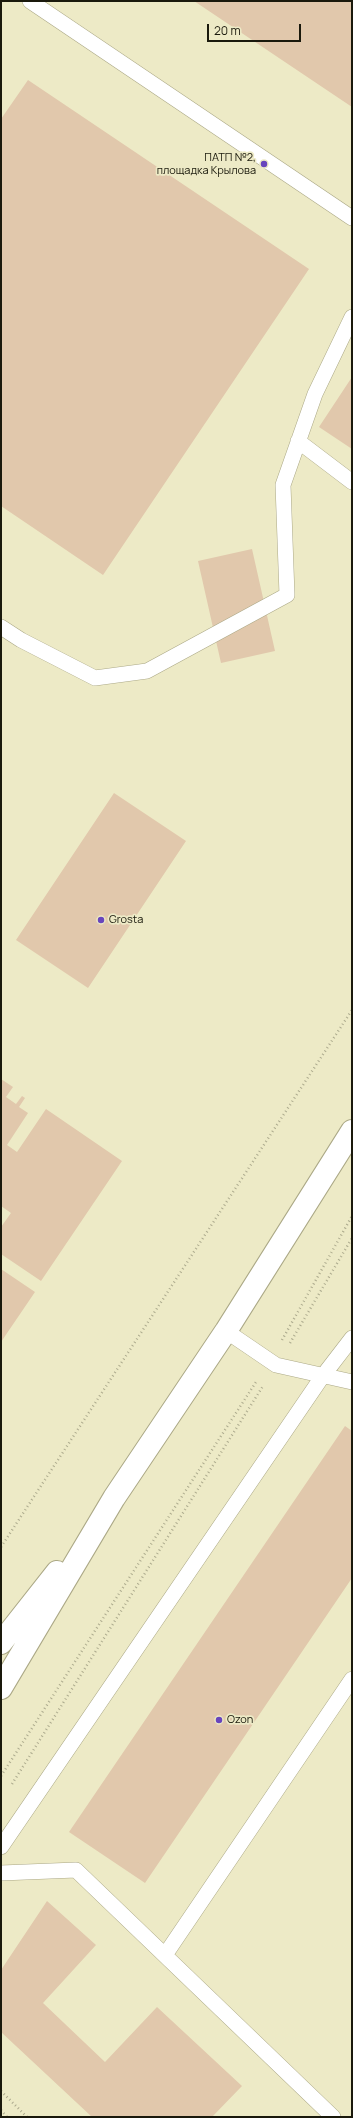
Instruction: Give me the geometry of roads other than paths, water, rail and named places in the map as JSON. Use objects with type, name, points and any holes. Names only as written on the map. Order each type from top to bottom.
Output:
[{"type":"street","points":[[1,1688],[114,1498],[226,1331],[352,1131]]},
{"type":"street","points":[[1,1643],[114,1498]]},
{"type":"lane","points":[[30,1],[352,218]]},
{"type":"lane","points":[[1,627],[21,640],[95,678],[148,671],[287,595],[282,485],[315,394],[352,317]]},
{"type":"lane","points":[[298,441],[352,482]]},
{"type":"lane","points":[[226,1331],[273,1362],[322,1377],[352,1382]]},
{"type":"lane","points":[[1,1847],[322,1377],[352,1338]]},
{"type":"lane","points":[[165,1955],[352,1679]]},
{"type":"lane","points":[[1,1873],[76,1870],[332,2117]]},
{"type":"place","name":"ПАТП №2, площадка Крылова","points":[[264,164]]},
{"type":"place","name":"Grosta","points":[[101,920]]},
{"type":"place","name":"Ozon","points":[[219,1720]]}]
